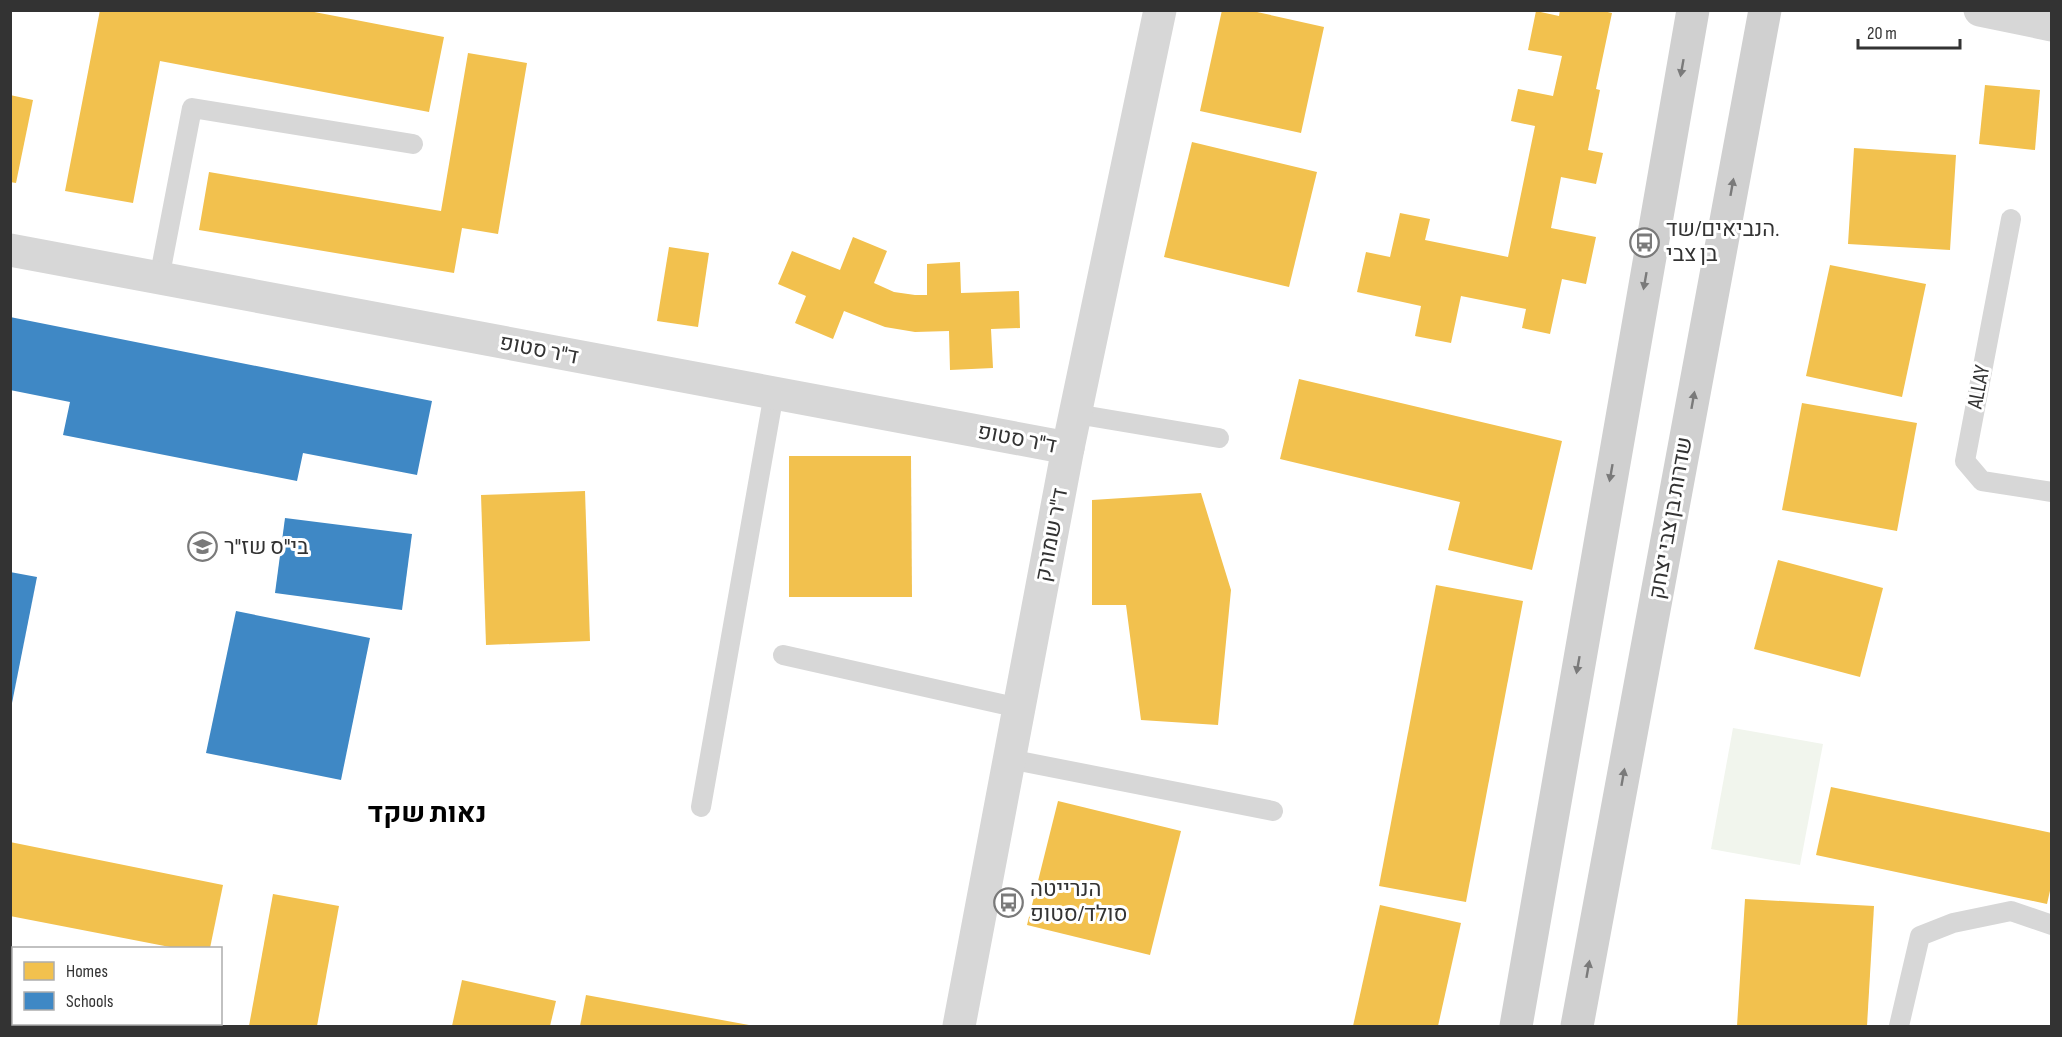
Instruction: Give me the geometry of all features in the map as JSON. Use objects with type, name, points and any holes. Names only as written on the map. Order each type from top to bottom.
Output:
[{"type":"main road","points":[[1516,1026],[1693,10]]},
{"type":"main road","name":"שדרות בן צבי יצחק","points":[[1577,1026],[1765,10]]},
{"type":"street","name":"ד\"ר שמורק","points":[[959,1026],[1068,448],[1160,10]]},
{"type":"street","points":[[1980,10],[2052,26]]},
{"type":"street","name":"ד\"ר סטופ","points":[[10,250],[1068,448]]},
{"type":"lane","points":[[159,279],[192,108],[414,144]]},
{"type":"lane","name":"ALLAY","points":[[2011,219],[1965,460],[1982,481],[2052,492]]},
{"type":"lane","points":[[701,807],[774,393]]},
{"type":"lane","points":[[1076,414],[1219,438]]},
{"type":"lane","points":[[783,655],[1019,708]]},
{"type":"lane","points":[[1010,759],[1273,811]]},
{"type":"lane","points":[[1899,1026],[1920,936],[1953,923],[2011,911],[2052,925]]},
{"type":"shaded area","points":[[1733,728],[1823,744],[1800,865],[1711,849]]},
{"type":"building: Homes","points":[[100,10],[304,10],[444,37],[429,112],[160,61],[133,203],[65,191]]},
{"type":"building: Homes","points":[[1222,10],[1248,10],[1324,27],[1301,133],[1200,111]]},
{"type":"building: Homes","points":[[1560,10],[1599,10],[1612,13],[1596,89],[1600,90],[1588,150],[1603,153],[1596,184],[1561,177],[1551,228],[1596,237],[1586,284],[1562,279],[1550,334],[1522,328],[1526,309],[1461,296],[1451,343],[1415,336],[1421,306],[1357,292],[1366,252],[1390,257],[1400,213],[1430,219],[1425,240],[1508,257],[1535,126],[1511,121],[1518,89],[1553,96],[1562,56],[1528,50],[1536,11],[1559,16]]},
{"type":"building: Homes","points":[[468,53],[527,63],[498,234],[462,228],[454,273],[199,230],[209,172],[441,211]]},
{"type":"building: Homes","points":[[1985,85],[2040,90],[2035,150],[1979,144]]},
{"type":"building: Homes","points":[[10,95],[33,100],[16,183],[10,182]]},
{"type":"building: Homes","points":[[1192,142],[1317,172],[1289,287],[1164,257]]},
{"type":"building: Homes","points":[[1854,148],[1956,155],[1950,250],[1848,244]]},
{"type":"building: Homes","points":[[853,237],[887,251],[874,283],[894,292],[927,295],[927,264],[960,262],[961,293],[1019,291],[1020,328],[991,329],[993,368],[950,370],[949,331],[915,332],[885,327],[844,311],[833,339],[795,323],[806,296],[778,284],[792,251],[840,270]]},
{"type":"building: Homes","points":[[669,247],[709,253],[698,327],[657,321]]},
{"type":"building: Homes","points":[[1830,265],[1926,284],[1902,397],[1806,376]]},
{"type":"building: Homes","points":[[1299,379],[1562,441],[1532,570],[1448,550],[1460,502],[1280,459]]},
{"type":"building: Homes","points":[[1802,403],[1917,423],[1897,531],[1782,510]]},
{"type":"building: Homes","points":[[789,456],[911,456],[912,597],[789,597]]},
{"type":"building: Homes","points":[[585,491],[590,641],[486,645],[481,495]]},
{"type":"building: Homes","points":[[1201,493],[1231,590],[1218,725],[1141,720],[1126,605],[1092,605],[1092,500]]},
{"type":"building: Homes","points":[[1778,560],[1883,588],[1860,677],[1754,649]]},
{"type":"building: Homes","points":[[1436,585],[1523,601],[1466,902],[1379,886]]},
{"type":"building: Homes","points":[[1831,787],[2052,833],[2052,882],[2047,904],[1816,855]]},
{"type":"building: Homes","points":[[1058,801],[1181,831],[1150,955],[1027,925]]},
{"type":"building: Homes","points":[[10,842],[223,885],[210,947],[170,947],[10,916]]},
{"type":"building: Homes","points":[[273,894],[339,906],[317,1026],[249,1026]]},
{"type":"building: Homes","points":[[1745,899],[1874,906],[1867,1026],[1737,1026]]},
{"type":"building: Homes","points":[[1380,905],[1461,923],[1438,1026],[1353,1026]]},
{"type":"building: Homes","points":[[462,980],[556,1001],[550,1026],[452,1026]]},
{"type":"building: Homes","points":[[586,995],[749,1025],[749,1026],[580,1026]]},
{"type":"building: Schools","points":[[10,317],[432,401],[417,475],[303,453],[297,481],[63,435],[70,402],[10,390]]},
{"type":"building: Schools","points":[[285,518],[412,534],[402,610],[275,593]]},
{"type":"building: Schools","points":[[10,572],[37,577],[12,703],[10,703]]},
{"type":"building: Schools","points":[[236,611],[370,638],[341,780],[206,753]]},
{"type":"place","name":"הנביאים/שד. בן צבי","points":[[1645,242]]},
{"type":"place","name":"בי\"ס שז\"ר","points":[[203,547]]},
{"type":"place","name":"הנרייטה סולד/סטופ","points":[[1009,902]]},
{"type":"district","name":"נאות שקד","points":[[427,813]]}]
